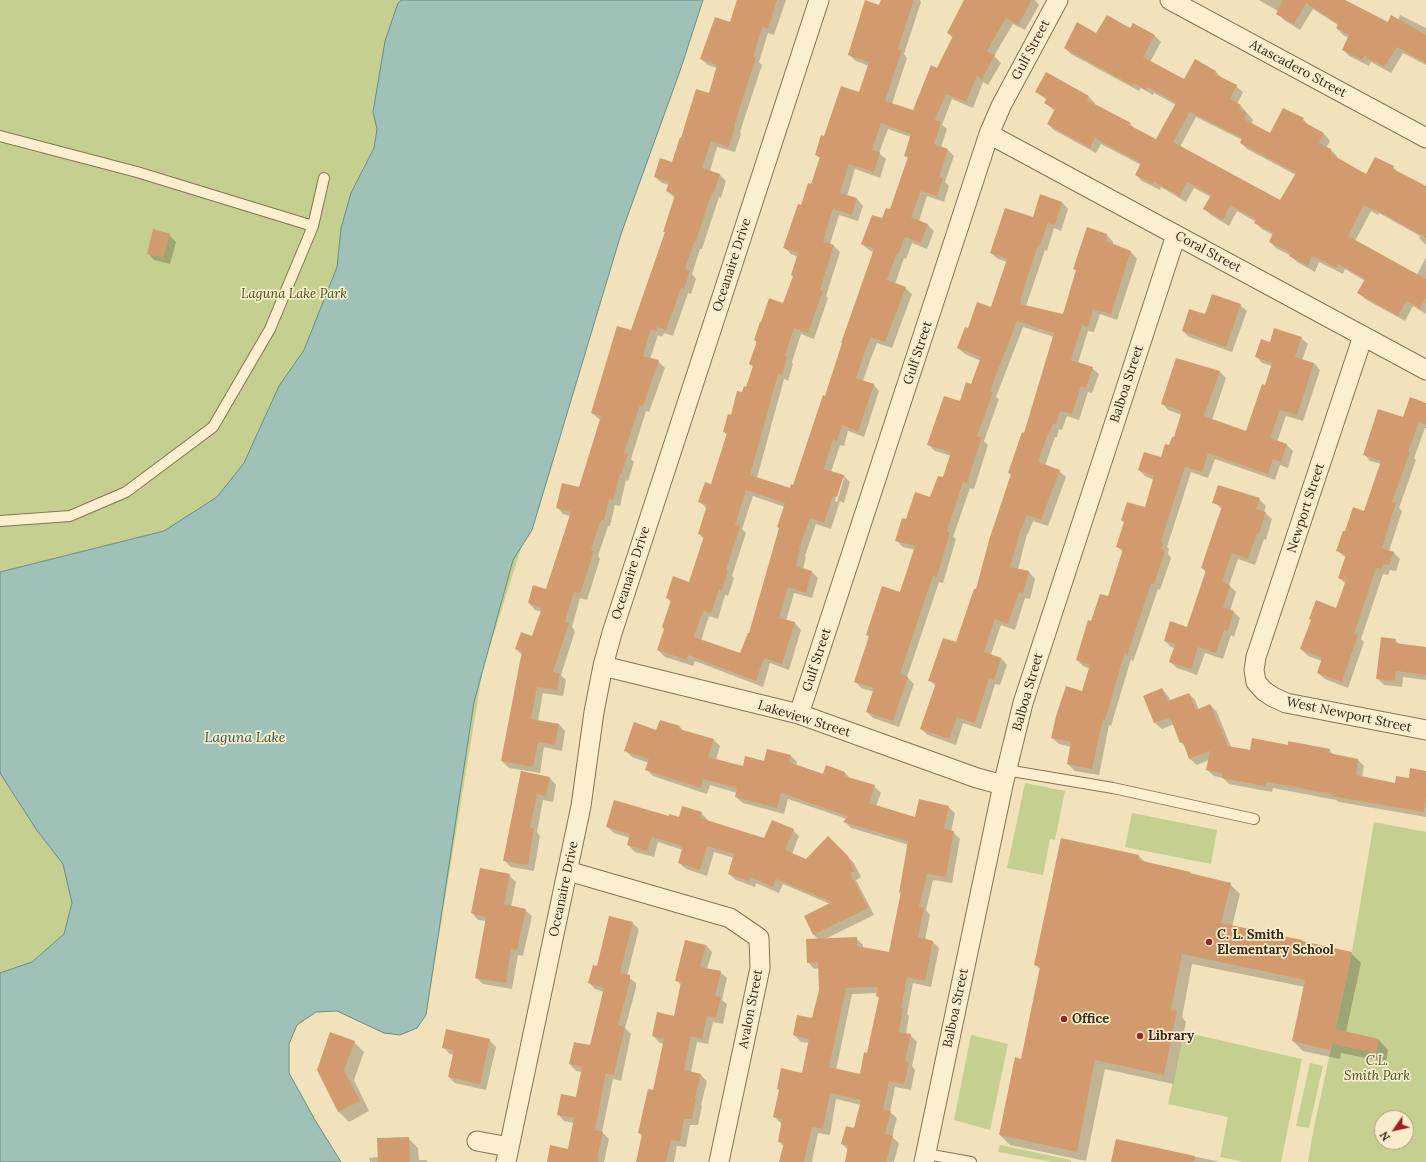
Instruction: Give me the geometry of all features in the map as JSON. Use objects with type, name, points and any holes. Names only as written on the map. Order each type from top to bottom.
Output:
[{"type":"street","name":"Oceanaire Drive","points":[[508,1155],[581,806],[594,712],[603,666],[614,626],[819,0]]},
{"type":"street","name":"Gulf Street","points":[[799,714],[989,134],[1001,106],[1058,0]]},
{"type":"street","name":"Atascadero Street","points":[[1170,0],[1426,138]]},
{"type":"street","name":"Coral Street","points":[[989,134],[1426,370]]},
{"type":"street","name":"Balboa Street","points":[[925,1158],[1004,778],[1023,703],[1176,235]]},
{"type":"street","name":"Newport Street","points":[[1256,682],[1254,670],[1256,657],[1363,336]]},
{"type":"street","name":"Lakeview Street","points":[[603,666],[799,714],[977,778],[1004,778]]},
{"type":"street","name":"West Newport Street","points":[[1256,682],[1268,694],[1286,703],[1426,730]]},
{"type":"street","name":"Avalon Street","points":[[568,871],[730,918],[759,938],[760,968],[719,1162]]},
{"type":"street","points":[[477,1141],[508,1155]]},
{"type":"lane","points":[[0,136],[137,172],[313,226]]},
{"type":"lane","points":[[0,521],[70,516],[126,492],[213,427],[270,329],[313,226],[324,178]]},
{"type":"lane","points":[[1004,778],[1113,788],[1254,819]]},
{"type":"lane","points":[[925,1158],[971,1162]]},
{"type":"green space","name":"Laguna Lake","points":[[0,0],[701,0],[621,234],[483,668],[426,1015],[417,1028],[400,1035],[384,1033],[337,1011],[316,1012],[297,1025],[289,1044],[289,1073],[315,1120],[341,1162],[0,1162]]},
{"type":"green space","points":[[1025,783],[1065,791],[1055,840],[1050,839],[1043,875],[1007,868]]},
{"type":"green space","points":[[1132,813],[1217,830],[1211,864],[1125,847]]},
{"type":"green space","name":"C.L. Smith Park","points":[[1374,822],[1426,832],[1426,1162],[1308,1162],[1313,1132],[1352,952]]},
{"type":"green space","points":[[1184,1032],[1302,1059],[1281,1162],[1244,1162],[1220,1157],[1228,1117],[1168,1104]]},
{"type":"green space","points":[[971,1035],[1008,1044],[990,1130],[954,1120]]},
{"type":"green space","points":[[1310,1063],[1323,1066],[1309,1128],[1296,1126]]},
{"type":"green space","points":[[1000,1145],[1071,1160],[1071,1162],[1053,1162],[998,1152]]},
{"type":"water","name":"Laguna Lake","points":[[402,0],[703,0],[681,68],[621,234],[532,530],[513,560],[474,702],[426,1015],[417,1028],[400,1035],[384,1033],[337,1011],[316,1012],[297,1025],[289,1044],[289,1073],[315,1120],[341,1162],[0,1162],[0,973],[32,962],[64,934],[72,903],[63,864],[36,829],[0,773],[0,572],[164,531],[217,497],[244,463],[279,386],[304,350],[337,267],[341,228],[351,193],[374,148],[377,129],[373,112],[385,41],[398,3]]},
{"type":"building","points":[[737,0],[777,0],[768,29],[762,27],[753,57],[756,58],[734,126],[729,147],[711,141],[702,168],[720,174],[714,192],[712,192],[685,269],[690,271],[684,289],[681,288],[666,330],[657,327],[656,331],[651,329],[643,356],[659,360],[643,406],[640,405],[624,453],[628,454],[621,475],[620,474],[613,500],[609,499],[604,520],[601,520],[591,550],[594,551],[580,594],[574,592],[565,622],[569,623],[553,672],[560,673],[557,690],[537,687],[531,719],[559,724],[555,745],[538,742],[533,767],[501,761],[522,651],[515,649],[521,632],[532,636],[542,608],[528,603],[533,585],[546,589],[571,512],[556,508],[562,483],[579,487],[601,416],[591,413],[617,326],[631,330],[665,232],[663,232],[675,195],[666,191],[669,182],[654,177],[660,158],[672,162],[696,89],[709,93],[717,65],[700,59],[715,17],[730,22]]},
{"type":"building","points":[[865,0],[879,5],[881,0],[914,0],[898,49],[902,50],[885,101],[913,110],[931,65],[937,68],[953,36],[947,33],[964,0],[1032,0],[1018,25],[1006,18],[987,51],[995,55],[982,79],[977,76],[966,102],[946,94],[935,120],[941,122],[934,144],[948,149],[939,177],[943,179],[937,196],[921,191],[911,217],[928,224],[921,243],[905,237],[899,253],[897,253],[887,280],[906,287],[885,342],[871,337],[856,378],[874,384],[858,432],[842,425],[837,441],[833,439],[824,469],[844,475],[837,497],[833,496],[824,523],[810,518],[799,549],[796,566],[812,571],[806,593],[788,587],[779,618],[795,622],[782,664],[764,658],[756,681],[688,655],[687,660],[657,650],[664,629],[662,627],[671,600],[666,598],[673,576],[689,582],[704,536],[698,534],[707,505],[698,502],[705,482],[711,484],[727,433],[723,432],[728,414],[731,415],[737,391],[742,392],[744,386],[746,387],[753,366],[749,364],[757,341],[754,340],[760,322],[769,298],[783,303],[793,276],[791,275],[798,253],[783,248],[798,204],[801,205],[808,183],[811,184],[820,157],[815,155],[821,135],[824,136],[841,86],[859,92],[869,62],[848,55]],"holes":[[[881,123],[911,134],[904,156],[908,157],[890,209],[886,208],[882,218],[872,215],[861,244],[874,249],[841,343],[825,396],[823,395],[793,485],[791,484],[790,488],[750,475],[778,374],[782,375],[787,357],[785,356],[794,328],[808,333],[823,291],[820,290],[834,245],[823,241],[833,209],[852,215],[857,198],[840,193],[849,164],[874,172],[880,152],[872,150]],[[746,490],[785,503],[777,527],[779,528],[749,633],[740,653],[694,637],[703,611],[711,613],[719,589],[722,590],[728,571],[726,570],[740,526],[735,525]]]},
{"type":"building","points":[[1283,0],[1345,0],[1388,22],[1391,15],[1426,35],[1426,63],[1397,47],[1384,67],[1364,56],[1362,60],[1342,50],[1349,35],[1336,28],[1338,24],[1306,3],[1294,24],[1276,14]]},
{"type":"building","points":[[1107,15],[1130,28],[1133,23],[1155,35],[1143,57],[1184,79],[1195,59],[1216,71],[1215,74],[1237,85],[1230,99],[1241,105],[1239,109],[1247,113],[1244,119],[1270,133],[1283,108],[1304,118],[1302,121],[1324,133],[1319,143],[1331,149],[1331,154],[1366,174],[1375,157],[1394,166],[1393,169],[1426,186],[1426,238],[1364,205],[1348,236],[1426,279],[1426,298],[1420,308],[1406,301],[1398,316],[1357,293],[1365,279],[1338,264],[1337,268],[1312,256],[1308,266],[1289,256],[1291,253],[1269,242],[1273,233],[1254,223],[1256,220],[1230,205],[1223,220],[1203,209],[1211,195],[1187,182],[1180,196],[1154,182],[1153,184],[1135,175],[1141,163],[1095,138],[1090,148],[1047,124],[1055,109],[1044,103],[1047,98],[1035,92],[1046,72],[1089,96],[1087,100],[1131,123],[1129,125],[1156,139],[1176,103],[1148,87],[1146,90],[1134,83],[1133,86],[1064,48],[1077,22],[1096,33]],"holes":[[[1190,112],[1242,138],[1240,143],[1296,173],[1280,200],[1173,142]]]},
{"type":"building","points":[[1040,194],[1062,202],[1055,225],[1048,223],[1040,245],[1038,245],[1020,304],[1063,314],[1076,270],[1073,269],[1087,227],[1107,234],[1106,241],[1131,251],[1111,314],[1093,309],[1088,327],[1082,325],[1071,360],[1093,367],[1086,388],[1081,386],[1072,414],[1060,411],[1056,424],[1053,424],[1049,431],[1038,462],[1060,470],[1041,520],[1027,515],[1021,528],[1010,567],[1029,571],[1023,593],[1019,592],[1008,624],[995,619],[984,652],[1001,658],[994,680],[989,678],[975,723],[957,717],[949,739],[920,729],[936,683],[928,681],[943,638],[956,642],[974,589],[976,589],[990,537],[1011,474],[1008,473],[1022,432],[1024,433],[1054,333],[1017,321],[990,391],[993,392],[977,436],[982,437],[967,483],[963,482],[947,531],[950,532],[937,577],[933,576],[900,674],[908,677],[893,721],[866,712],[874,688],[854,682],[869,636],[866,635],[882,586],[900,592],[915,546],[895,541],[902,518],[906,519],[915,492],[930,497],[938,476],[943,477],[951,452],[927,445],[944,396],[960,401],[966,382],[971,384],[981,357],[957,348],[965,327],[968,328],[977,302],[991,307],[1007,259],[990,253],[1005,208],[1033,217]]},
{"type":"building","points":[[153,229],[170,234],[163,258],[147,254]]},
{"type":"building","points":[[1212,294],[1241,304],[1226,347],[1182,331],[1189,309],[1205,314]]},
{"type":"building","points":[[1274,328],[1302,337],[1295,357],[1314,363],[1297,415],[1280,410],[1270,438],[1287,444],[1281,462],[1273,459],[1268,474],[1208,453],[1202,472],[1185,467],[1161,541],[1163,542],[1161,549],[1165,551],[1154,584],[1151,584],[1127,656],[1125,652],[1105,720],[1103,719],[1092,769],[1067,764],[1071,742],[1051,738],[1056,716],[1066,686],[1082,691],[1090,665],[1076,660],[1088,620],[1091,621],[1100,594],[1108,596],[1123,549],[1116,547],[1124,522],[1121,520],[1127,502],[1145,507],[1154,476],[1138,470],[1144,452],[1161,457],[1165,444],[1169,445],[1172,437],[1174,437],[1182,411],[1161,404],[1176,358],[1220,371],[1204,416],[1246,431],[1262,384],[1265,385],[1272,363],[1255,357],[1261,339],[1270,342]]},
{"type":"building","points":[[1410,397],[1426,403],[1426,425],[1419,422],[1392,502],[1396,503],[1382,548],[1394,552],[1389,565],[1383,564],[1381,569],[1376,568],[1354,634],[1358,635],[1342,682],[1317,673],[1322,658],[1300,649],[1311,620],[1309,619],[1316,600],[1336,608],[1346,580],[1338,578],[1346,555],[1336,551],[1353,507],[1364,511],[1381,461],[1363,455],[1378,409],[1403,417]]},
{"type":"building","points":[[1218,485],[1260,498],[1256,509],[1266,512],[1259,534],[1257,533],[1248,559],[1232,553],[1222,582],[1230,585],[1223,607],[1234,611],[1228,631],[1224,630],[1216,653],[1198,647],[1191,669],[1169,662],[1175,644],[1164,641],[1170,621],[1187,627],[1206,570],[1201,568],[1222,506],[1212,503]]},
{"type":"building","points":[[1381,637],[1396,639],[1395,643],[1426,647],[1426,675],[1396,671],[1395,681],[1376,679]]},
{"type":"building","points":[[1162,688],[1168,701],[1189,693],[1196,710],[1210,704],[1228,746],[1250,750],[1252,738],[1288,745],[1288,741],[1330,749],[1329,753],[1358,759],[1356,775],[1395,783],[1396,776],[1409,778],[1410,768],[1426,771],[1426,798],[1424,812],[1332,796],[1332,794],[1266,782],[1265,786],[1222,778],[1222,773],[1206,770],[1210,751],[1189,759],[1183,742],[1180,743],[1170,717],[1154,723],[1143,696]]},
{"type":"building","points":[[660,720],[680,726],[679,729],[714,739],[708,757],[743,766],[745,756],[764,761],[767,749],[791,755],[789,762],[823,774],[826,765],[845,772],[844,776],[875,785],[869,803],[915,817],[919,799],[949,806],[944,829],[954,831],[946,877],[927,874],[919,907],[924,908],[918,937],[933,941],[925,981],[907,977],[901,1008],[903,1009],[899,1032],[911,1034],[905,1061],[909,1063],[904,1084],[889,1081],[883,1109],[891,1111],[885,1134],[893,1136],[886,1162],[845,1162],[848,1146],[841,1144],[846,1126],[854,1128],[861,1100],[830,1093],[823,1129],[812,1127],[804,1162],[779,1162],[784,1143],[778,1142],[782,1119],[773,1117],[779,1090],[777,1089],[781,1068],[802,1073],[809,1039],[793,1035],[797,1015],[812,1018],[819,990],[818,962],[807,963],[806,939],[857,937],[857,946],[889,952],[901,891],[899,893],[908,841],[843,822],[848,816],[781,793],[777,808],[735,797],[737,788],[703,779],[701,788],[645,770],[649,759],[624,751],[634,722],[656,730]],"holes":[[[878,987],[876,996],[879,997],[867,1053],[864,1052],[860,1074],[829,1067],[846,988]]]},
{"type":"building","points":[[521,771],[550,777],[546,796],[537,794],[530,828],[534,828],[528,865],[503,861]]},
{"type":"building","points":[[614,800],[669,816],[669,814],[679,817],[682,806],[702,812],[700,818],[764,838],[772,820],[794,829],[785,850],[806,859],[828,836],[848,856],[855,871],[850,873],[868,908],[813,935],[804,916],[832,902],[776,879],[773,887],[750,877],[749,881],[728,874],[734,854],[707,846],[700,870],[678,863],[683,846],[652,837],[647,851],[627,845],[630,834],[606,827]]},
{"type":"building","points":[[1061,838],[1139,855],[1138,860],[1231,883],[1221,923],[1352,952],[1335,1029],[1379,1039],[1376,1053],[1332,1044],[1330,1050],[1292,1041],[1305,980],[1182,954],[1171,1010],[1177,1011],[1164,1075],[1095,1060],[1077,1152],[999,1135],[1015,1057],[1021,1059],[1040,967],[1034,965]]},
{"type":"building","points":[[480,868],[510,874],[504,904],[526,909],[517,950],[511,949],[506,983],[475,978],[486,917],[471,913]]},
{"type":"building","points":[[609,916],[633,922],[620,973],[630,975],[630,981],[618,1025],[625,1027],[614,1075],[606,1073],[595,1130],[603,1132],[598,1162],[547,1162],[550,1145],[568,1149],[574,1118],[557,1115],[561,1094],[576,1097],[582,1067],[569,1064],[574,1042],[590,1045],[604,988],[588,983],[593,965],[597,966]]},
{"type":"building","points":[[685,940],[706,945],[700,967],[721,971],[715,996],[721,997],[716,1018],[707,1016],[702,1039],[691,1036],[684,1070],[701,1074],[692,1119],[684,1119],[680,1141],[671,1140],[666,1162],[636,1162],[642,1134],[638,1133],[648,1089],[653,1090],[664,1039],[652,1036],[657,1012],[674,1016],[681,982],[675,981]]},
{"type":"building","points":[[446,1029],[490,1039],[480,1084],[448,1077],[454,1050],[442,1048]]},
{"type":"building","points":[[330,1032],[355,1041],[344,1070],[360,1101],[338,1112],[317,1070]]},
{"type":"building","points":[[409,1137],[410,1162],[378,1162],[377,1138]]},
{"type":"building","points":[[1116,1139],[1195,1156],[1194,1162],[1111,1162]]},
{"type":"place","name":"C. L. Smith Elementary School","points":[[1209,942]]},
{"type":"place","name":"Office","points":[[1064,1019]]},
{"type":"place","name":"Library","points":[[1140,1036]]},
{"type":"park label","name":"Laguna Lake Park","points":[[294,294]]}]
